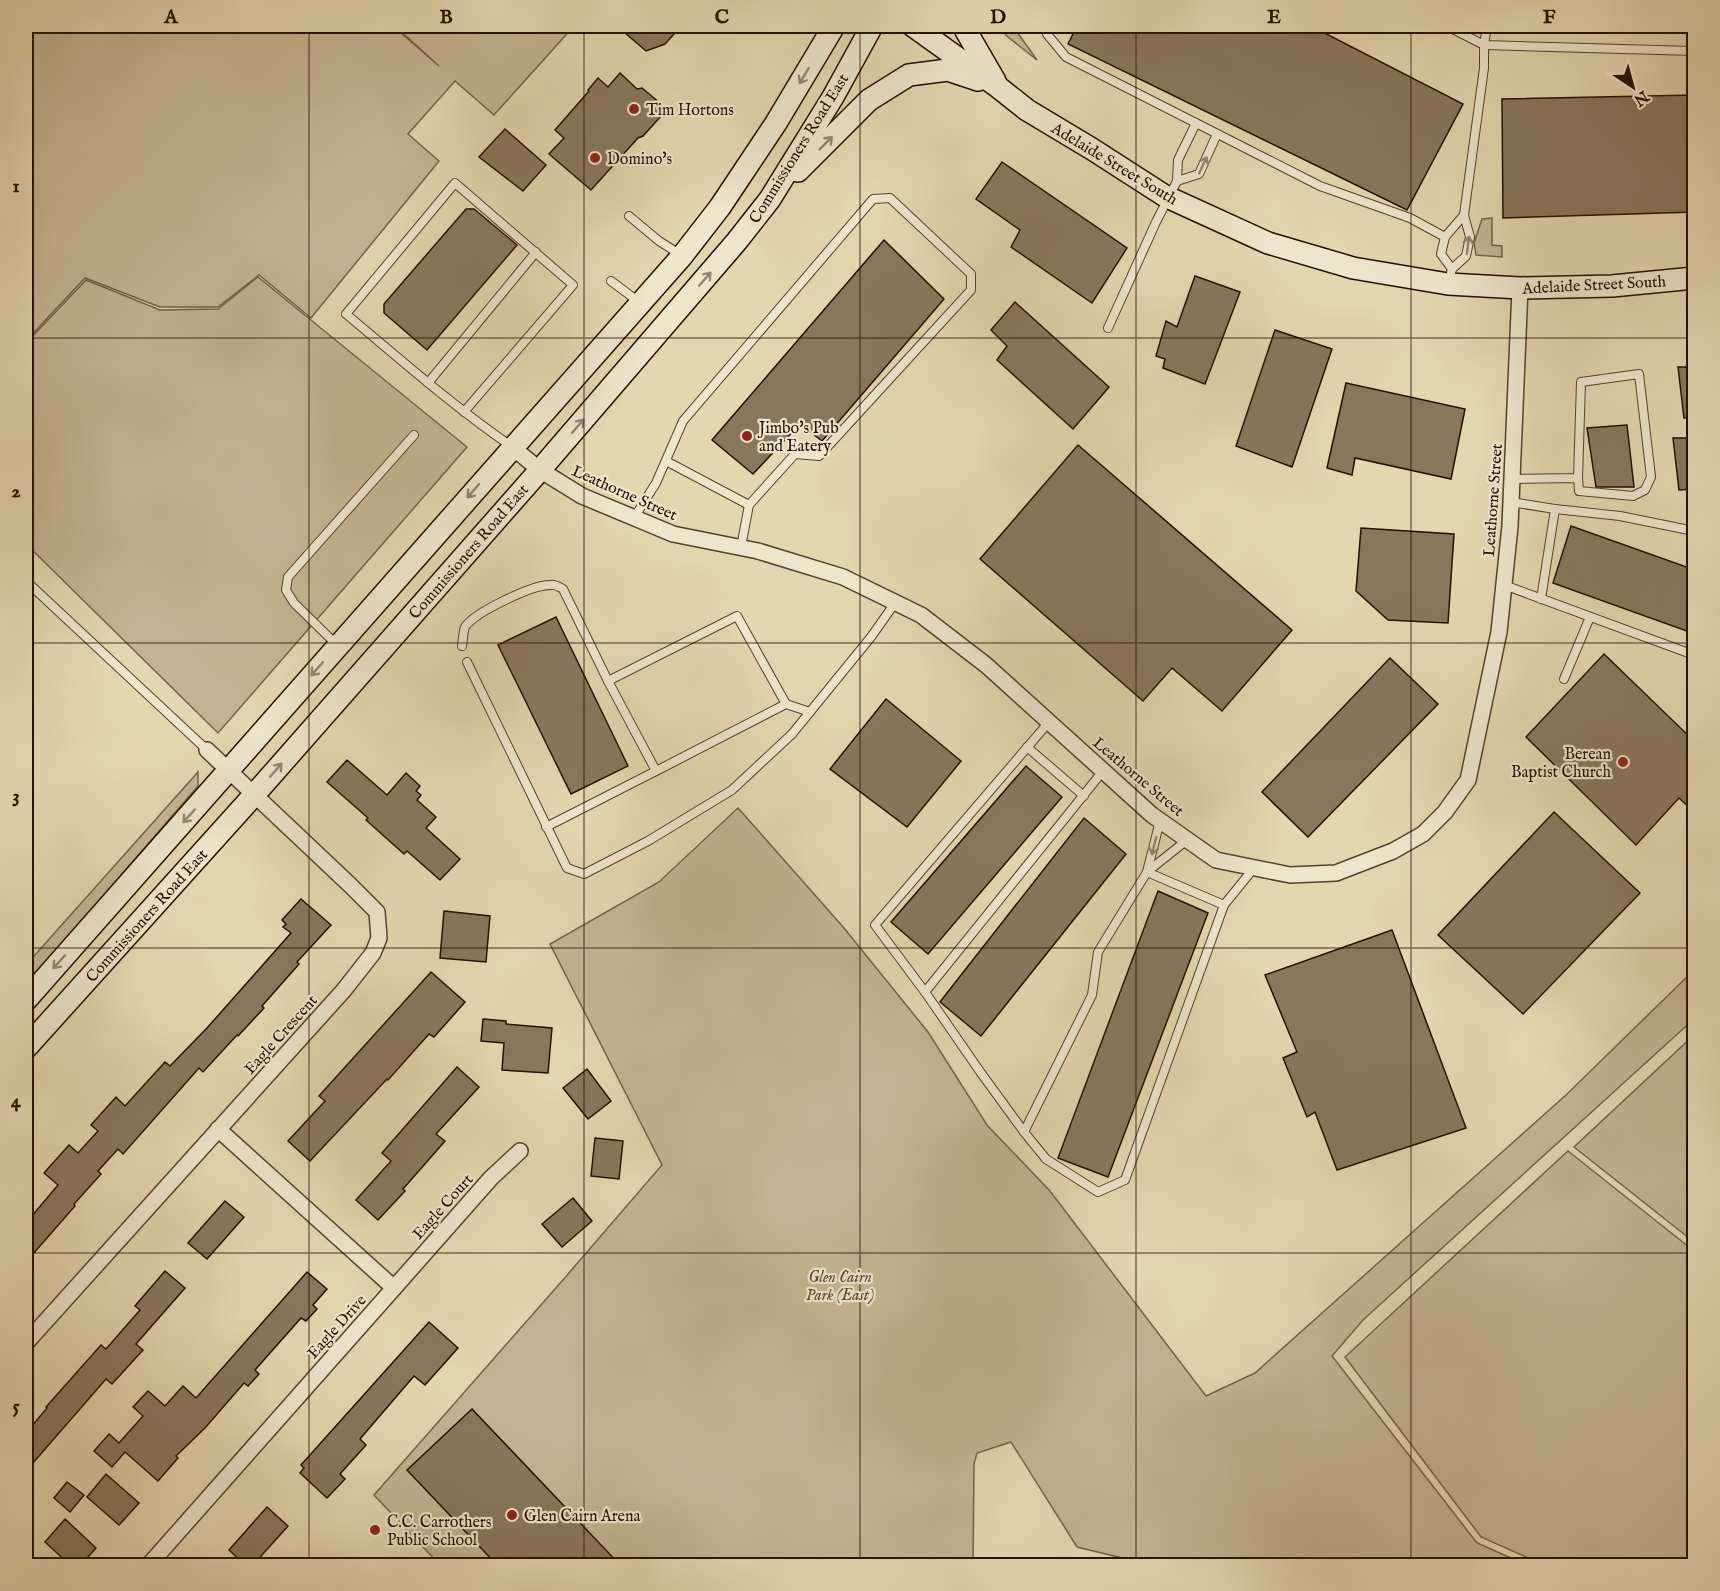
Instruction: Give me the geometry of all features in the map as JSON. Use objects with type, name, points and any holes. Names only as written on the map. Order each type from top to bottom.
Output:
[{"type":"main road","name":"Commissioners Road East","points":[[26,999],[682,255],[720,207],[834,26]]},
{"type":"main road","name":"Commissioners Road East","points":[[26,1048],[254,795],[730,250],[770,199],[833,97],[872,26]]},
{"type":"main road","name":"Adelaide Street South","points":[[913,26],[1027,110],[1092,149],[1172,189],[1268,243],[1353,268],[1450,276],[1520,288],[1612,286],[1695,278]]},
{"type":"main road","points":[[965,26],[998,87]]},
{"type":"main road","points":[[770,199],[869,100],[909,75],[948,70],[998,87]]},
{"type":"street","name":"Leathorne Street","points":[[512,447],[540,470],[582,496],[634,518],[673,534],[758,551],[843,577],[921,615],[977,658],[1160,821],[1216,860],[1290,875],[1336,873],[1393,851],[1423,834],[1445,812],[1468,780],[1499,632],[1504,585],[1510,526],[1520,288]]},
{"type":"street","name":"Eagle Crescent","points":[[26,1343],[344,990],[373,953],[379,938],[377,912],[207,750]]},
{"type":"street","points":[[218,1130],[394,1288]]},
{"type":"street","name":"Eagle Court","points":[[394,1288],[492,1178],[520,1151]]},
{"type":"street","name":"Eagle Drive","points":[[148,1566],[394,1288]]},
{"type":"lane","points":[[1046,26],[1047,34],[1066,57],[1320,186],[1410,218],[1445,237]]},
{"type":"lane","points":[[1447,26],[1484,45],[1695,51]]},
{"type":"lane","points":[[1464,215],[1445,237],[1441,254],[1450,276],[1466,256],[1470,237],[1464,215],[1484,68],[1487,26]]},
{"type":"lane","points":[[1108,328],[1172,189],[1178,159],[1196,123]]},
{"type":"lane","points":[[1172,189],[1199,174],[1218,134]]},
{"type":"lane","points":[[464,412],[573,285],[455,183],[346,314],[464,412],[512,447]]},
{"type":"lane","points":[[634,518],[656,483],[683,421],[873,199],[890,198],[971,274],[971,290],[819,456],[795,454],[749,505],[741,548]]},
{"type":"lane","points":[[629,216],[659,241],[682,255]]},
{"type":"lane","points":[[428,382],[536,252]]},
{"type":"lane","points":[[611,281],[640,303]]},
{"type":"lane","points":[[1638,374],[1651,477],[1645,490],[1632,496],[1579,491],[1578,478],[1581,382],[1638,374]]},
{"type":"lane","points":[[337,645],[294,603],[286,590],[288,577],[414,435]]},
{"type":"lane","points":[[666,461],[749,505]]},
{"type":"lane","points":[[1512,479],[1578,478]]},
{"type":"lane","points":[[1511,502],[1620,516],[1695,531]]},
{"type":"lane","points":[[1541,599],[1555,509]]},
{"type":"lane","points":[[26,581],[207,750]]},
{"type":"lane","points":[[462,646],[464,629],[476,616],[495,605],[542,586],[554,584],[563,590],[656,771]]},
{"type":"lane","points":[[1504,585],[1695,655]]},
{"type":"lane","points":[[468,662],[567,868],[584,874],[648,841],[732,790],[792,734],[872,637],[896,603]]},
{"type":"lane","points":[[608,681],[737,616],[786,704],[810,712]]},
{"type":"lane","points":[[1564,678],[1590,617]]},
{"type":"lane","points":[[546,826],[786,704]]},
{"type":"lane","points":[[1049,722],[875,925],[1024,1132],[1046,1159],[1098,1192],[1125,1180],[1224,905],[1254,868]]},
{"type":"lane","points":[[1027,747],[1084,796]]},
{"type":"lane","points":[[925,992],[1104,771]]},
{"type":"lane","points":[[1024,1132],[1092,995],[1098,952],[1147,872],[1160,821]]},
{"type":"lane","points":[[1147,872],[1187,840]]},
{"type":"lane","points":[[1147,872],[1224,905]]},
{"type":"green space","points":[[26,26],[393,26],[439,66],[395,26],[574,26],[494,115],[455,81],[408,134],[439,161],[311,318],[259,275],[218,307],[160,307],[85,278],[26,341]]},
{"type":"green space","points":[[996,26],[1019,26],[1017,32],[1037,60],[1008,37]]},
{"type":"green space","points":[[1492,218],[1492,245],[1502,246],[1502,257],[1476,255],[1474,243],[1482,219]]},
{"type":"green space","points":[[258,277],[467,447],[218,733],[26,544],[26,343],[86,280],[160,310],[218,309]]},
{"type":"green space","points":[[198,772],[198,786],[26,985],[26,965]]},
{"type":"green space","name":"Glen Cairn Park (East)","points":[[738,808],[844,928],[928,1032],[987,1125],[1050,1191],[1206,1396],[1255,1373],[1566,1095],[1694,970],[1694,1019],[1363,1320],[1332,1356],[1477,1543],[1527,1565],[1151,1565],[1077,1547],[1011,1442],[977,1453],[974,1464],[973,1565],[440,1565],[374,1495],[662,1165],[550,944],[659,882]]},
{"type":"green space","points":[[1694,1035],[1694,1242],[1574,1147]]},
{"type":"green space","points":[[1568,1151],[1694,1251],[1694,1565],[1544,1565],[1481,1537],[1345,1357]]},
{"type":"building","points":[[617,26],[681,26],[665,44],[646,51]]},
{"type":"building","points":[[1077,26],[1311,26],[1463,104],[1407,210],[1068,44]]},
{"type":"building","points":[[620,73],[637,89],[642,88],[661,104],[662,115],[591,190],[549,154],[564,138],[555,130],[598,78],[608,87]]},
{"type":"building","points":[[1695,95],[1695,212],[1503,218],[1502,99]]},
{"type":"building","points":[[505,129],[546,165],[523,191],[479,157]]},
{"type":"building","points":[[1002,162],[1127,248],[1092,303],[1011,247],[1020,230],[976,199]]},
{"type":"building","points":[[466,209],[474,209],[517,245],[427,350],[384,313],[384,304]]},
{"type":"building","points":[[884,240],[944,299],[822,441],[800,424],[753,474],[712,440]]},
{"type":"building","points":[[1195,276],[1240,292],[1205,384],[1163,368],[1165,359],[1156,356],[1166,321],[1177,327]]},
{"type":"building","points":[[1015,302],[1109,387],[1073,429],[997,360],[1007,346],[991,330]]},
{"type":"building","points":[[1275,330],[1332,349],[1292,467],[1236,446]]},
{"type":"building","points":[[1678,367],[1695,367],[1695,418],[1684,418]]},
{"type":"building","points":[[1346,383],[1465,409],[1451,479],[1355,458],[1352,475],[1327,468]]},
{"type":"building","points":[[1627,425],[1634,487],[1596,487],[1587,428]]},
{"type":"building","points":[[1673,438],[1695,438],[1695,489],[1679,490]]},
{"type":"building","points":[[1078,445],[1292,630],[1222,711],[1172,668],[1143,701],[980,559]]},
{"type":"building","points":[[1571,526],[1695,570],[1695,634],[1553,583]]},
{"type":"building","points":[[1361,528],[1454,534],[1448,623],[1388,620],[1356,591]]},
{"type":"building","points":[[556,617],[628,766],[571,794],[498,645]]},
{"type":"building","name":"Berean Baptist Church","points":[[1604,654],[1695,742],[1695,813],[1679,798],[1636,845],[1526,737]]},
{"type":"building","points":[[1390,658],[1438,704],[1308,837],[1262,792]]},
{"type":"building","points":[[886,699],[961,761],[907,827],[830,769]]},
{"type":"building","points":[[347,760],[387,795],[406,773],[420,786],[416,791],[421,795],[417,800],[436,817],[426,828],[460,859],[440,880],[407,851],[404,854],[327,782]]},
{"type":"building","points":[[1026,766],[1062,797],[928,954],[891,922]]},
{"type":"building","points":[[1554,812],[1640,893],[1523,1014],[1438,935]]},
{"type":"building","points":[[1084,818],[1126,854],[981,1036],[940,1002]]},
{"type":"building","points":[[1158,891],[1208,913],[1108,1177],[1058,1158]]},
{"type":"building","points":[[301,899],[331,925],[297,962],[299,964],[262,1006],[264,1008],[238,1036],[203,1072],[199,1068],[123,1154],[118,1149],[98,1171],[101,1174],[26,1262],[26,1223],[58,1185],[44,1173],[69,1145],[78,1153],[98,1131],[91,1125],[116,1097],[125,1106],[165,1062],[170,1066],[207,1028],[291,933],[283,927],[286,924],[282,920]]},
{"type":"building","points":[[444,911],[490,916],[486,962],[440,958]]},
{"type":"building","points":[[1392,930],[1466,1128],[1337,1170],[1315,1112],[1307,1117],[1283,1058],[1297,1052],[1265,975]]},
{"type":"building","points":[[431,972],[465,1002],[434,1037],[429,1034],[310,1161],[288,1141],[325,1101],[319,1096]]},
{"type":"building","points":[[483,1019],[506,1021],[506,1024],[552,1028],[548,1073],[502,1070],[504,1043],[481,1041]]},
{"type":"building","points":[[457,1067],[479,1087],[436,1134],[445,1141],[403,1189],[405,1191],[378,1220],[356,1200],[391,1161],[382,1153]]},
{"type":"building","points":[[587,1069],[611,1101],[588,1119],[563,1088]]},
{"type":"building","points":[[595,1138],[623,1141],[619,1179],[591,1176]]},
{"type":"building","points":[[573,1198],[592,1221],[562,1247],[542,1224]]},
{"type":"building","points":[[225,1201],[244,1217],[207,1259],[188,1243]]},
{"type":"building","points":[[165,1271],[185,1288],[136,1344],[143,1350],[112,1384],[106,1379],[26,1471],[26,1433],[101,1345],[106,1349],[140,1310],[135,1306]]},
{"type":"building","points":[[307,1272],[327,1289],[313,1305],[317,1309],[306,1321],[301,1318],[255,1370],[259,1374],[248,1386],[244,1383],[205,1428],[176,1456],[178,1458],[158,1481],[125,1452],[112,1467],[94,1451],[109,1434],[119,1443],[143,1416],[133,1407],[148,1391],[165,1406],[183,1386],[196,1398]]},
{"type":"building","points":[[429,1322],[458,1348],[425,1385],[414,1376],[360,1439],[366,1445],[340,1474],[345,1479],[327,1498],[300,1473],[304,1468],[301,1465]]},
{"type":"building","name":"Glen Cairn Arena","points":[[472,1409],[621,1566],[498,1566],[407,1470]]},
{"type":"building","points":[[106,1474],[139,1503],[119,1525],[87,1497]]},
{"type":"building","points":[[67,1482],[84,1495],[70,1512],[54,1498]]},
{"type":"building","points":[[267,1507],[288,1526],[252,1566],[246,1566],[229,1550]]},
{"type":"building","points":[[65,1519],[96,1548],[80,1566],[71,1566],[45,1542]]},
{"type":"place","name":"Tim Hortons","points":[[634,109]]},
{"type":"place","name":"Domino's","points":[[595,158]]},
{"type":"place","name":"Jimbo's Pub and Eatery","points":[[747,436]]},
{"type":"place","name":"Berean Baptist Church","points":[[1623,762]]},
{"type":"place","name":"Glen Cairn Arena","points":[[512,1515]]},
{"type":"place","name":"C.C. Carrothers Public School","points":[[375,1530]]}]
